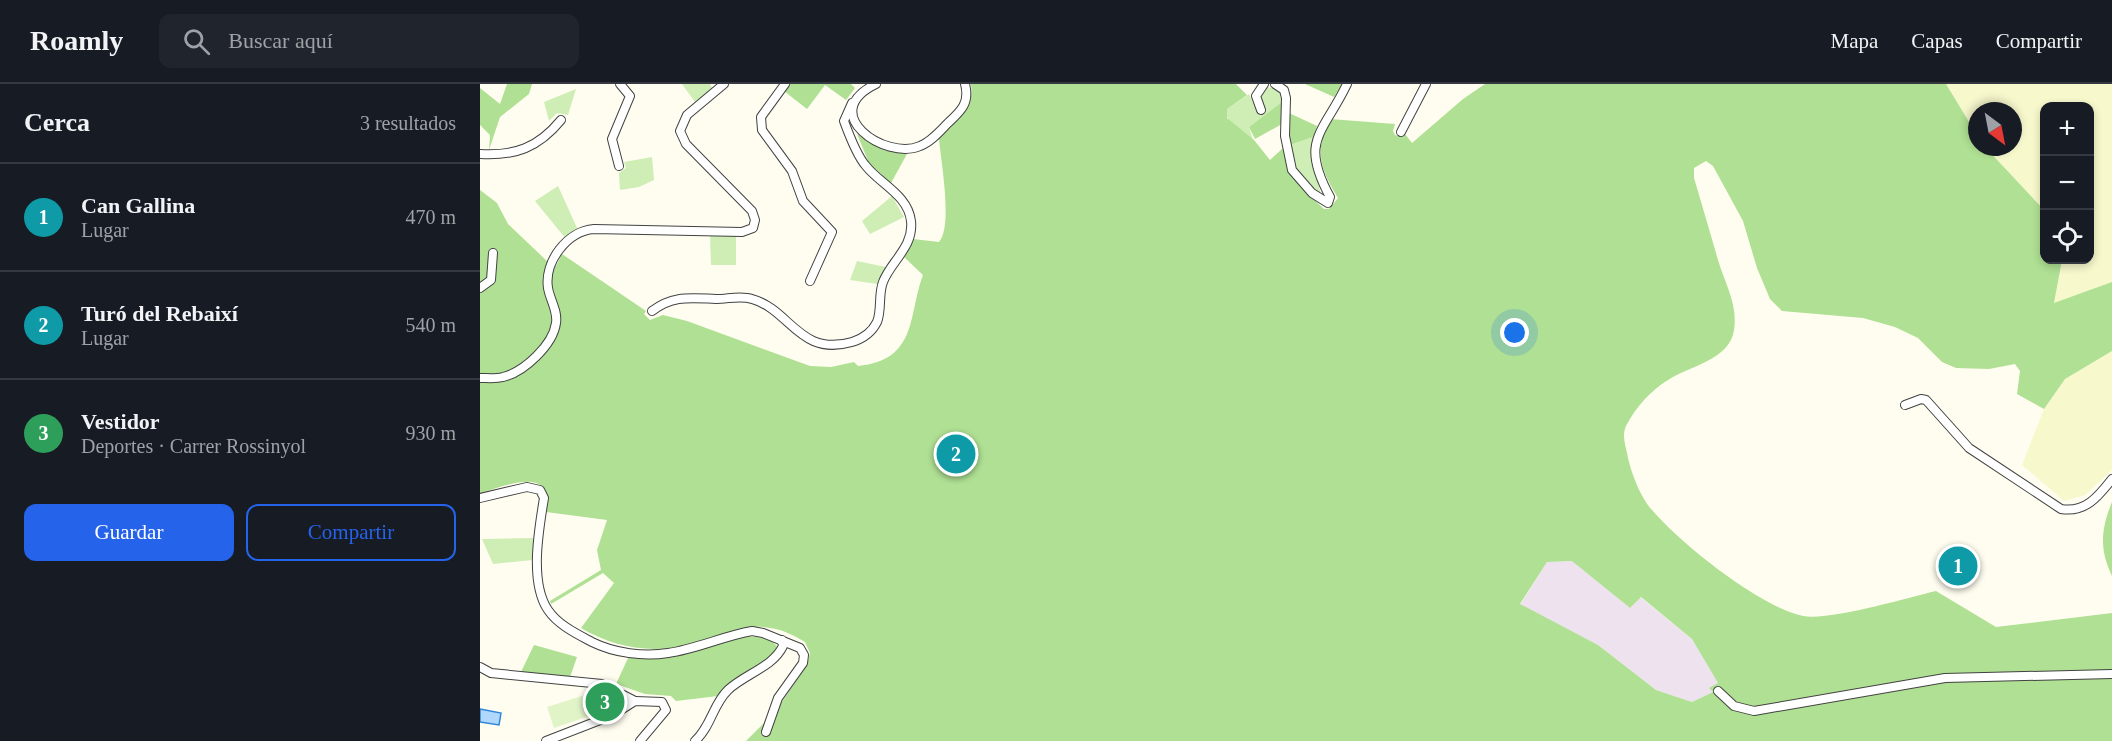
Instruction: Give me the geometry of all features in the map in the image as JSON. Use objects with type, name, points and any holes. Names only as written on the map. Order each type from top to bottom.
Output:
[{"type":"street","points":[[620,84],[630,96],[612,139],[620,166]]},
{"type":"street","points":[[480,378],[503,377],[523,366],[553,335],[557,318],[548,284],[550,265],[558,251],[573,237],[588,229],[742,232],[753,228],[755,220],[752,211],[686,144],[680,132],[687,115],[724,84]]},
{"type":"street","points":[[785,84],[761,117],[761,124],[765,136],[792,171],[802,201],[832,232],[810,280]]},
{"type":"street","points":[[652,311],[664,302],[677,298],[741,297],[762,303],[799,333],[820,343],[850,342],[872,330],[877,321],[882,285],[909,239],[911,221],[893,189],[866,167],[844,121],[858,94],[876,84]]},
{"type":"street","points":[[852,104],[851,110],[856,121],[875,141],[891,148],[912,148],[928,142],[964,107],[967,96],[965,84]]},
{"type":"street","points":[[1261,111],[1256,96],[1264,84]]},
{"type":"street","points":[[1275,84],[1281,87],[1286,98],[1285,136],[1292,170],[1319,199],[1328,203],[1330,197],[1319,176],[1314,146],[1324,121],[1347,84]]},
{"type":"street","points":[[1401,132],[1426,84]]},
{"type":"street","points":[[480,154],[508,154],[524,149],[548,134],[561,120]]},
{"type":"street","points":[[480,288],[490,280],[493,253]]},
{"type":"street","points":[[1905,405],[1921,399],[1926,400],[1969,447],[2061,509],[2073,510],[2087,506],[2112,479]]},
{"type":"street","points":[[480,498],[519,488],[532,487],[540,490],[544,498],[537,558],[544,603],[565,626],[598,644],[624,652],[654,655],[684,650],[752,631],[800,648],[803,660],[778,698],[766,732]]},
{"type":"street","points":[[695,741],[702,735],[726,691],[774,658],[783,646],[782,640]]},
{"type":"street","points":[[480,667],[491,673],[602,684],[635,701],[662,702],[665,706],[663,716],[640,741]]},
{"type":"street","points":[[1718,691],[1734,706],[1754,711],[1945,678],[2112,674]]},
{"type":"street","points":[[546,741],[613,715],[635,701]]},
{"type":"shaded area","points":[[1573,561],[1630,608],[1640,597],[1692,639],[1718,683],[1713,692],[1692,702],[1656,690],[1598,645],[1520,605],[1547,562]]},
{"type":"green space","points":[[507,84],[532,84],[529,94],[500,117],[489,150],[490,135],[480,125],[480,88],[500,104]]},
{"type":"green space","points":[[682,84],[710,84],[712,88],[695,102]]},
{"type":"green space","points":[[790,84],[851,84],[855,88],[846,100],[825,85],[807,109],[784,91]]},
{"type":"green space","points":[[971,84],[1236,84],[1247,95],[1227,109],[1227,118],[1254,140],[1270,160],[1283,148],[1285,158],[1298,182],[1324,209],[1329,209],[1338,198],[1327,178],[1321,160],[1322,141],[1330,119],[1395,124],[1393,131],[1395,135],[1401,137],[1405,134],[1412,143],[1463,99],[1485,84],[1946,84],[1968,120],[1968,156],[1993,156],[2040,206],[2040,264],[2061,264],[2054,303],[2112,282],[2112,351],[2065,379],[2044,409],[2017,394],[2020,371],[2015,364],[1989,369],[1956,368],[1942,362],[1918,338],[1895,327],[1863,318],[1782,311],[1770,299],[1757,268],[1743,221],[1713,166],[1706,161],[1694,168],[1694,178],[1733,303],[1734,330],[1731,340],[1717,355],[1668,380],[1649,394],[1639,406],[1625,429],[1624,440],[1628,460],[1643,498],[1682,540],[1744,587],[1785,610],[1803,616],[1815,617],[1849,612],[1936,591],[1996,627],[2112,613],[2112,741],[746,741],[775,712],[807,665],[810,653],[805,642],[787,632],[755,627],[665,649],[627,646],[592,634],[581,628],[614,583],[603,573],[551,604],[550,601],[601,570],[597,550],[607,520],[546,512],[547,497],[543,488],[536,483],[515,483],[480,493],[480,190],[497,203],[508,224],[548,262],[556,266],[562,254],[646,311],[644,314],[650,320],[663,315],[687,321],[810,366],[831,367],[854,362],[858,366],[877,362],[891,355],[901,345],[907,333],[923,275],[904,257],[913,239],[939,242],[943,234],[946,208],[939,139],[967,108],[970,101]],"holes":[[[1572,561],[1630,608],[1641,597],[1692,639],[1718,683],[1709,688],[1713,692],[1692,702],[1656,690],[1598,645],[1520,604],[1547,562]]]},
{"type":"green space","points":[[1305,84],[1342,84],[1334,97]]},
{"type":"green space","points":[[1946,84],[2112,84],[2112,282],[2054,304],[2061,264],[2094,264],[2094,102],[2040,102],[2040,206],[1993,156],[2022,156],[2022,102],[1968,102],[1968,120]]},
{"type":"green space","points":[[1268,87],[1279,90],[1282,102],[1249,127],[1253,140],[1232,125],[1225,113],[1227,109],[1249,94],[1258,114],[1264,114],[1265,107],[1260,99],[1261,93]]},
{"type":"green space","points":[[576,89],[568,115],[557,113],[549,121],[544,102]]},
{"type":"green space","points":[[1282,102],[1282,124],[1255,139],[1249,127]]},
{"type":"green space","points":[[1289,113],[1317,126],[1313,137],[1290,145]]},
{"type":"green space","points":[[857,134],[883,150],[907,154],[891,183],[869,163]]},
{"type":"green space","points":[[1313,137],[1311,155],[1321,195],[1297,170],[1290,145]]},
{"type":"green space","points":[[652,157],[654,180],[639,187],[620,190],[619,173],[626,168],[624,162]]},
{"type":"green space","points":[[558,186],[578,230],[566,239],[535,201]]},
{"type":"green space","points":[[892,196],[904,217],[870,234],[862,221]]},
{"type":"green space","points":[[710,235],[736,236],[736,265],[711,265]]},
{"type":"green space","points":[[857,261],[886,267],[877,284],[850,280]]},
{"type":"green space","points":[[2112,351],[2112,470],[2085,495],[2064,501],[2022,465],[2044,409],[2065,379]]},
{"type":"green space","points":[[2112,502],[2112,576],[2105,557],[2103,539]]},
{"type":"green space","points":[[533,538],[533,560],[493,564],[482,539]]},
{"type":"green space","points":[[743,636],[768,638],[777,646],[765,661],[732,683],[718,696],[676,701],[671,696],[645,694],[616,684],[629,656],[673,655]]},
{"type":"green space","points":[[534,645],[577,657],[570,677],[521,672]]},
{"type":"green space","points":[[591,693],[598,713],[554,728],[547,707]]},
{"type":"water","points":[[480,709],[501,713],[499,725],[480,722]]},
{"type":"place","name":"Turó del Rebaixí","points":[[956,454]]},
{"type":"place","name":"Can Gallina","points":[[1958,566]]},
{"type":"place","name":"Vestidor","points":[[605,702]]}]
